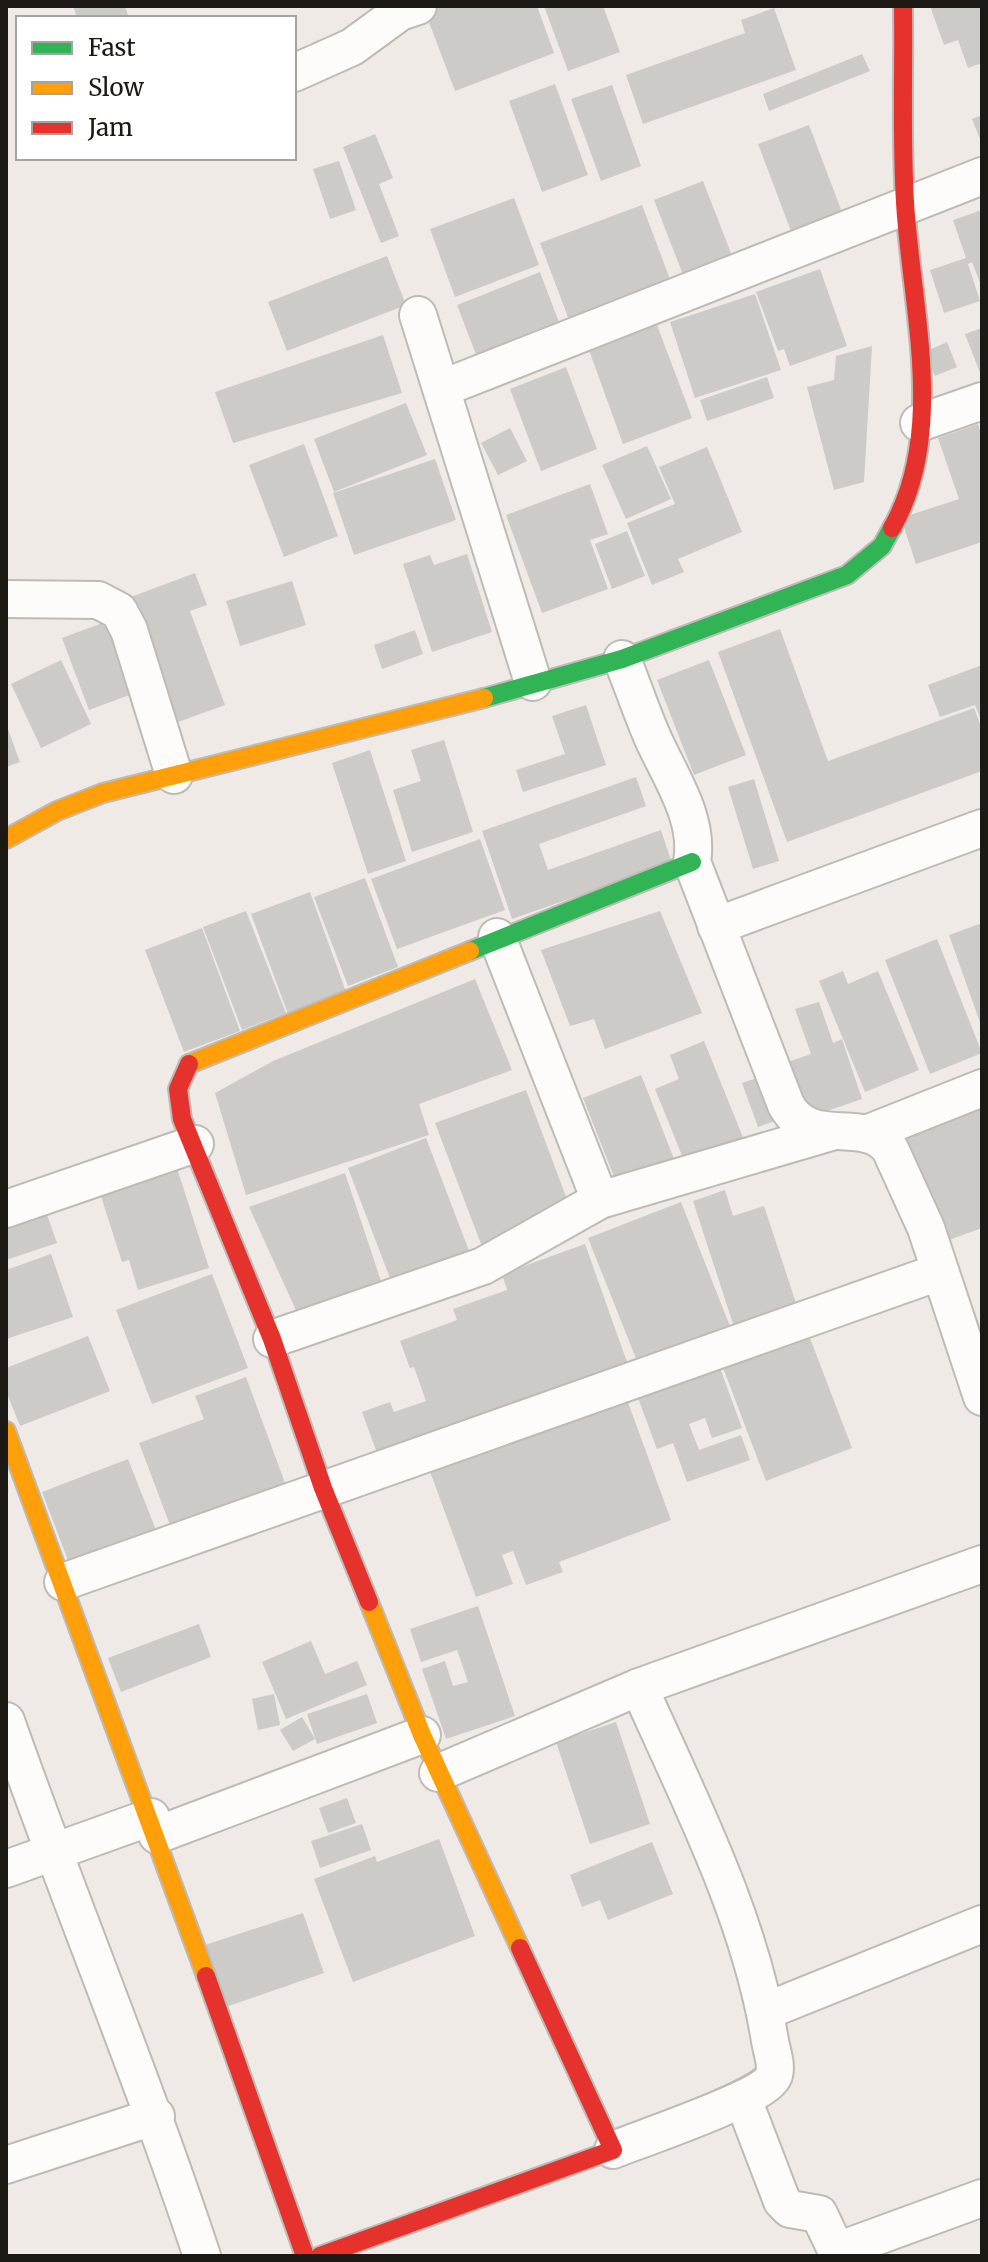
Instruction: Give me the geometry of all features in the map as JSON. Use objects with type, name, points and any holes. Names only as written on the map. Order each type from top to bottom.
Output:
[{"type":"main road","points":[[6,839],[57,811],[103,793],[422,715],[622,659],[847,575],[879,553],[897,528],[907,501],[915,468],[919,423],[920,388],[905,203],[903,6]]},
{"type":"main road","points":[[320,2256],[613,2150],[422,1735],[323,1488],[272,1339],[177,1099],[178,1076],[190,1063],[497,937],[692,862]]},
{"type":"main road","points":[[6,1431],[154,1826],[305,2256]]},
{"type":"street","points":[[296,72],[352,47],[400,12],[418,6]]},
{"type":"street","points":[[443,388],[905,203],[982,176]]},
{"type":"street","points":[[418,315],[533,682]]},
{"type":"street","points":[[919,423],[982,401]]},
{"type":"street","points":[[6,599],[98,600],[119,611],[129,630],[174,775]]},
{"type":"street","points":[[622,659],[687,816],[694,848],[692,862],[786,1105],[797,1122],[808,1128],[849,1133],[884,1142],[890,1149],[926,1228],[982,1397]]},
{"type":"street","points":[[716,926],[982,828]]},
{"type":"street","points":[[497,937],[600,1200]]},
{"type":"street","points":[[272,1339],[483,1266],[600,1200],[849,1133],[982,1088]]},
{"type":"street","points":[[6,1209],[195,1144]]},
{"type":"street","points":[[63,1582],[939,1272]]},
{"type":"street","points":[[438,1773],[639,1687],[982,1564]]},
{"type":"street","points":[[613,2150],[743,2099],[767,2086],[775,2071],[766,2011],[719,1868],[639,1687]]},
{"type":"street","points":[[6,1721],[52,1853],[156,2116],[202,2256]]},
{"type":"street","points":[[6,1869],[52,1853],[154,1826],[422,1735]]},
{"type":"street","points":[[766,2011],[982,1924]]},
{"type":"street","points":[[743,2099],[782,2201],[790,2209],[819,2214],[838,2254],[982,2198]]},
{"type":"street","points":[[6,2165],[156,2116]]},
{"type":"building","points":[[73,6],[125,6],[128,16],[76,16]]},
{"type":"building","points":[[433,6],[537,6],[554,53],[455,91],[424,9]]},
{"type":"building","points":[[544,6],[603,6],[620,52],[568,71]]},
{"type":"building","points":[[930,6],[982,6],[982,63],[968,68],[958,40],[944,45]]},
{"type":"building","points":[[774,8],[796,70],[643,124],[626,75],[745,33],[741,20]]},
{"type":"building","points":[[862,54],[870,71],[769,111],[763,94]]},
{"type":"building","points":[[555,84],[588,175],[542,192],[509,101]]},
{"type":"building","points":[[612,85],[641,166],[601,181],[571,99]]},
{"type":"building","points":[[982,115],[982,144],[972,119]]},
{"type":"building","points":[[809,125],[845,220],[794,239],[758,144]]},
{"type":"building","points":[[375,134],[393,178],[379,184],[399,236],[381,243],[343,147]]},
{"type":"building","points":[[339,161],[356,210],[330,219],[313,169]]},
{"type":"building","points":[[703,181],[734,261],[685,280],[654,200]]},
{"type":"building","points":[[514,198],[539,265],[455,297],[430,229]]},
{"type":"building","points":[[642,205],[673,287],[571,325],[540,243]]},
{"type":"building","points":[[982,210],[982,288],[972,262],[968,264],[980,301],[944,313],[930,270],[966,258],[953,220]]},
{"type":"building","points":[[387,256],[406,305],[287,351],[268,302]]},
{"type":"building","points":[[820,269],[847,346],[790,366],[784,349],[778,351],[756,292]]},
{"type":"building","points":[[540,272],[560,325],[477,357],[457,305]]},
{"type":"building","points":[[755,294],[781,370],[695,398],[670,322]]},
{"type":"building","points":[[657,325],[692,418],[623,444],[589,350]]},
{"type":"building","points":[[982,328],[982,378],[965,334]]},
{"type":"building","points":[[383,335],[402,393],[233,443],[215,392]]},
{"type":"building","points":[[947,342],[957,367],[935,376],[925,352]]},
{"type":"building","points":[[872,346],[864,482],[834,490],[807,387],[834,380],[836,356]]},
{"type":"building","points":[[566,367],[597,449],[541,471],[510,389]]},
{"type":"building","points":[[767,377],[774,398],[707,421],[700,400]]},
{"type":"building","points":[[406,403],[427,455],[334,492],[314,439]]},
{"type":"building","points":[[978,424],[982,437],[982,542],[916,564],[901,518],[959,499],[938,438]]},
{"type":"building","points":[[510,428],[527,461],[498,475],[481,443]]},
{"type":"building","points":[[304,444],[338,536],[284,557],[249,465]]},
{"type":"building","points":[[647,446],[671,499],[626,519],[602,465]]},
{"type":"building","points":[[707,447],[742,532],[678,559],[684,572],[652,585],[627,523],[675,504],[659,467]]},
{"type":"building","points":[[435,459],[456,520],[354,555],[333,493]]},
{"type":"building","points":[[590,484],[608,534],[590,540],[608,589],[542,613],[506,515]]},
{"type":"building","points":[[627,531],[645,576],[612,589],[595,544]]},
{"type":"building","points":[[467,554],[492,632],[432,652],[403,564],[430,555],[434,565]]},
{"type":"building","points":[[195,573],[207,605],[190,611],[225,705],[170,725],[123,600]]},
{"type":"building","points":[[292,581],[306,625],[240,646],[226,601]]},
{"type":"building","points":[[105,622],[132,694],[89,710],[62,638]]},
{"type":"building","points":[[780,629],[828,761],[974,708],[982,729],[982,771],[787,842],[718,652]]},
{"type":"building","points":[[415,630],[423,654],[382,669],[374,645]]},
{"type":"building","points":[[61,660],[91,724],[41,748],[11,684]]},
{"type":"building","points":[[709,660],[746,755],[694,775],[657,680]]},
{"type":"building","points":[[982,665],[982,723],[975,705],[940,717],[928,685]]},
{"type":"building","points":[[586,705],[606,765],[523,792],[516,770],[565,754],[552,716]]},
{"type":"building","points":[[6,724],[20,762],[6,767]]},
{"type":"building","points":[[444,740],[473,832],[412,852],[393,790],[421,781],[411,750]]},
{"type":"building","points":[[370,750],[406,861],[368,874],[332,763]]},
{"type":"building","points":[[636,777],[646,806],[539,844],[548,870],[661,830],[672,863],[512,919],[482,831]]},
{"type":"building","points":[[754,779],[779,861],[753,869],[728,787]]},
{"type":"building","points":[[480,839],[505,910],[397,949],[371,879]]},
{"type":"building","points":[[365,878],[398,967],[348,986],[314,897]]},
{"type":"building","points":[[310,892],[346,992],[288,1014],[251,914]]},
{"type":"building","points":[[246,911],[286,1013],[242,1030],[203,927]]},
{"type":"building","points":[[660,911],[702,1013],[605,1049],[594,1019],[570,1026],[541,950]]},
{"type":"building","points":[[982,923],[982,1028],[949,935]]},
{"type":"building","points":[[202,928],[240,1031],[184,1052],[145,950]]},
{"type":"building","points":[[937,939],[982,1053],[930,1074],[885,960]]},
{"type":"building","points":[[843,971],[848,984],[878,971],[919,1070],[865,1092],[819,981]]},
{"type":"building","points":[[475,979],[512,1070],[419,1104],[429,1135],[246,1195],[215,1093],[273,1061]]},
{"type":"building","points":[[819,1002],[833,1043],[842,1039],[862,1099],[798,1121],[779,1065],[811,1054],[795,1009]]},
{"type":"building","points":[[704,1041],[744,1140],[685,1163],[655,1089],[679,1079],[670,1055]]},
{"type":"building","points":[[768,1074],[784,1118],[758,1127],[742,1083]]},
{"type":"building","points":[[641,1075],[678,1169],[620,1192],[583,1098]]},
{"type":"building","points":[[526,1090],[571,1210],[481,1244],[435,1123]]},
{"type":"building","points":[[982,1103],[982,1228],[938,1244],[898,1134]]},
{"type":"building","points":[[426,1138],[474,1264],[396,1294],[348,1168]]},
{"type":"building","points":[[177,1168],[209,1268],[138,1290],[129,1260],[122,1262],[100,1193]]},
{"type":"building","points":[[345,1173],[386,1296],[300,1319],[249,1207]]},
{"type":"building","points":[[725,1190],[733,1216],[764,1206],[799,1312],[736,1333],[693,1201]]},
{"type":"building","points":[[681,1202],[731,1329],[639,1366],[588,1238]]},
{"type":"building","points":[[46,1212],[57,1243],[6,1260],[6,1226]]},
{"type":"building","points":[[585,1244],[632,1376],[381,1464],[362,1412],[390,1402],[394,1412],[426,1401],[414,1367],[410,1368],[400,1341],[457,1320],[453,1309],[507,1290],[502,1274]]},
{"type":"building","points":[[51,1254],[73,1317],[6,1339],[6,1270]]},
{"type":"building","points":[[212,1274],[248,1368],[152,1404],[116,1310]]},
{"type":"building","points":[[808,1333],[852,1448],[766,1481],[722,1365]]},
{"type":"building","points":[[88,1336],[110,1391],[20,1426],[6,1391],[6,1368]]},
{"type":"building","points":[[720,1368],[742,1428],[712,1438],[705,1418],[689,1424],[699,1450],[741,1435],[750,1460],[687,1482],[673,1443],[657,1449],[638,1398]]},
{"type":"building","points":[[246,1377],[285,1483],[170,1525],[139,1443],[204,1419],[195,1396]]},
{"type":"building","points":[[626,1397],[671,1520],[559,1562],[563,1572],[526,1585],[513,1551],[502,1555],[513,1584],[476,1597],[428,1466]]},
{"type":"building","points":[[128,1459],[156,1530],[69,1563],[42,1492]]},
{"type":"building","points":[[478,1606],[515,1716],[446,1739],[422,1669],[445,1661],[453,1686],[468,1682],[457,1650],[421,1662],[410,1629]]},
{"type":"building","points":[[199,1624],[211,1657],[121,1692],[108,1658]]},
{"type":"building","points":[[311,1641],[325,1674],[357,1661],[367,1685],[286,1719],[262,1662]]},
{"type":"building","points":[[274,1694],[280,1725],[258,1730],[252,1699]]},
{"type":"building","points":[[367,1694],[377,1723],[317,1744],[307,1714]]},
{"type":"building","points":[[302,1717],[315,1739],[293,1751],[280,1730]]},
{"type":"building","points":[[616,1722],[650,1824],[590,1844],[556,1742]]},
{"type":"building","points":[[347,1798],[356,1823],[328,1833],[319,1808]]},
{"type":"building","points":[[362,1824],[371,1850],[320,1868],[311,1841]]},
{"type":"building","points":[[439,1839],[475,1936],[353,1982],[314,1879],[375,1856],[377,1862]]},
{"type":"building","points":[[652,1842],[673,1894],[608,1920],[600,1900],[582,1907],[570,1875]]},
{"type":"building","points":[[303,1913],[324,1973],[226,2007],[205,1945]]},
{"type":"traffic: fast","points":[[484,698],[622,659],[847,575],[882,546],[892,528]]},
{"type":"traffic: fast","points":[[470,951],[692,862]]},
{"type":"traffic: slow","points":[[6,839],[57,811],[103,793],[484,698]]},
{"type":"traffic: slow","points":[[189,1064],[470,951]]},
{"type":"traffic: slow","points":[[6,1431],[206,1976]]},
{"type":"traffic: slow","points":[[369,1602],[422,1735],[520,1948]]},
{"type":"traffic: jam","points":[[892,528],[909,490],[918,451],[922,410],[918,326],[904,178],[903,6]]},
{"type":"traffic: jam","points":[[189,1064],[178,1089],[182,1119],[272,1339],[323,1488],[369,1602]]},
{"type":"traffic: jam","points":[[320,2256],[613,2150],[520,1948]]},
{"type":"traffic: jam","points":[[206,1976],[305,2256]]}]
